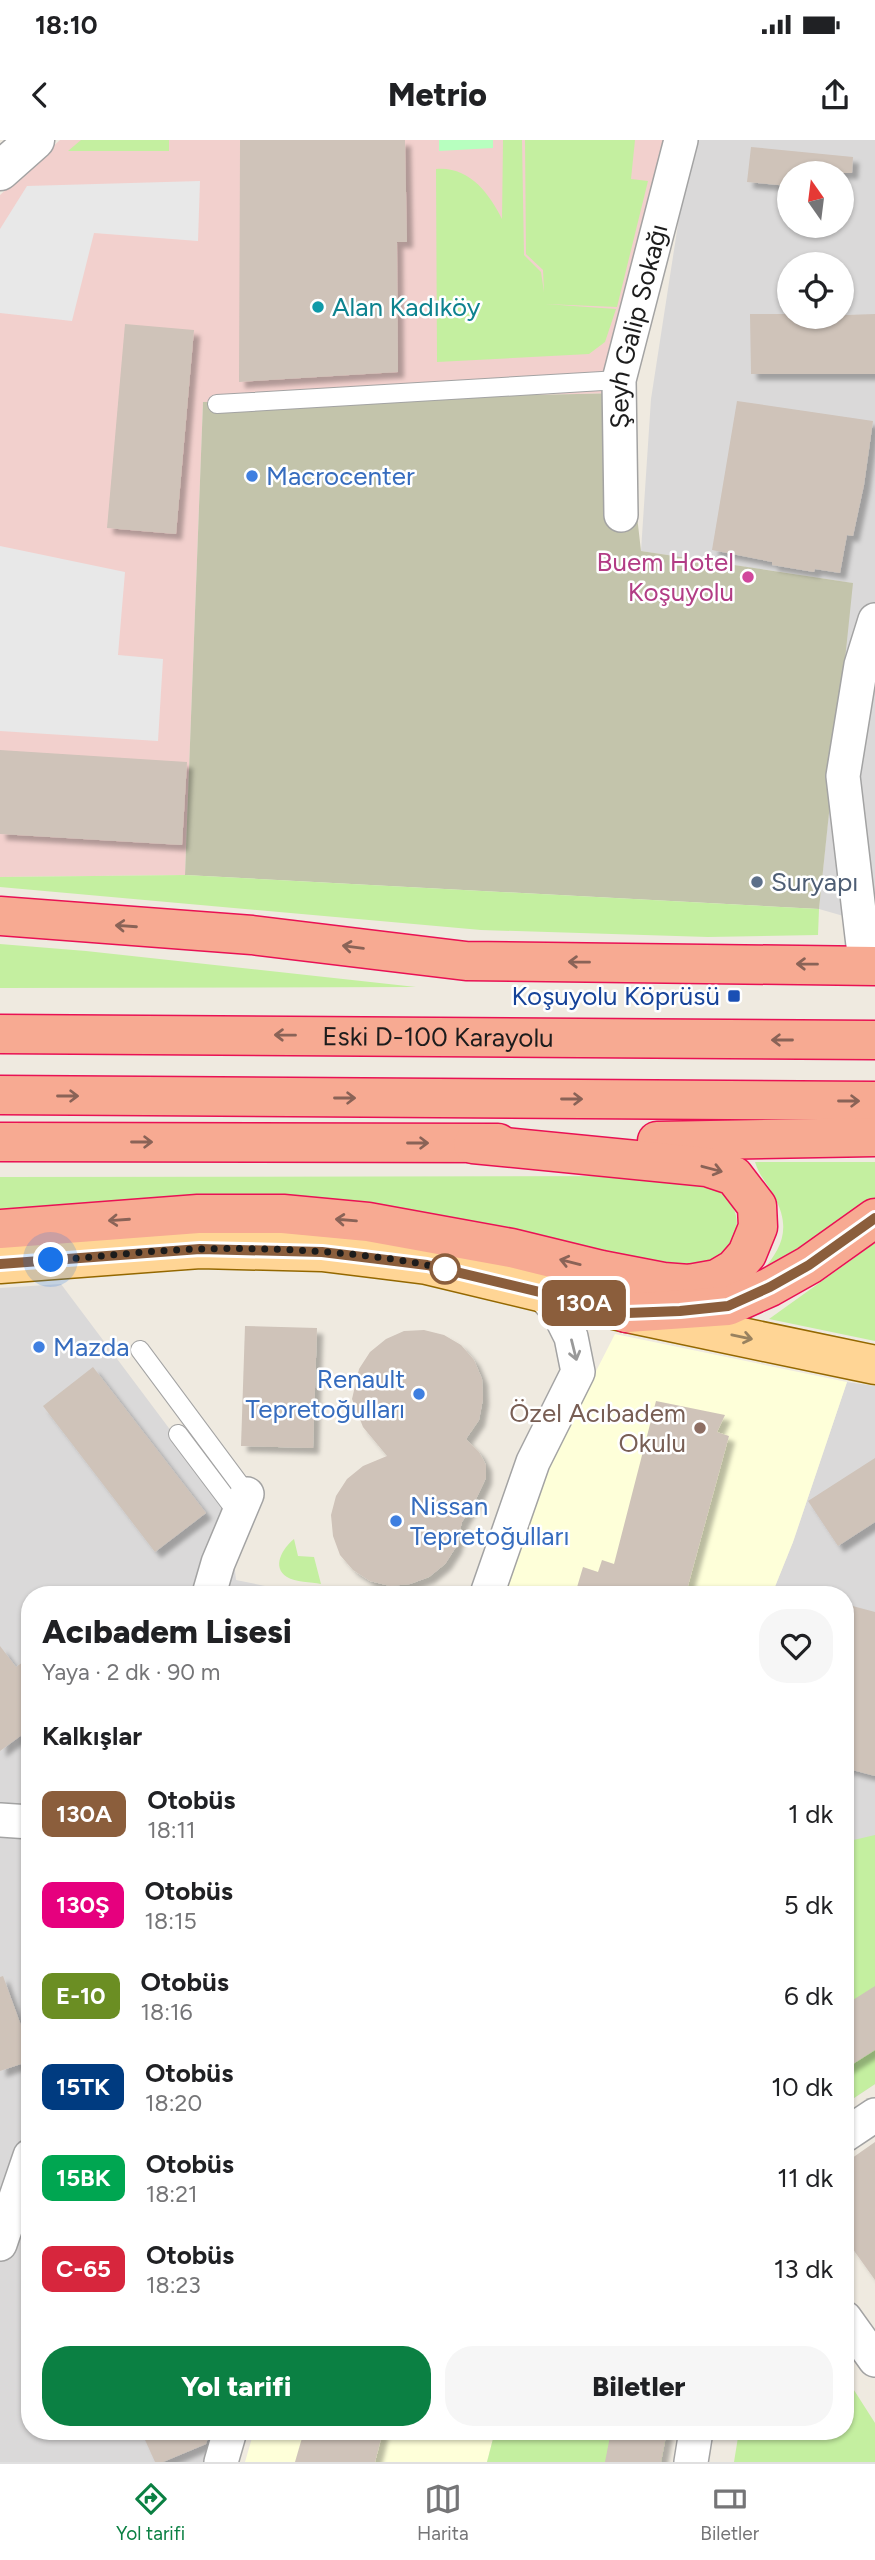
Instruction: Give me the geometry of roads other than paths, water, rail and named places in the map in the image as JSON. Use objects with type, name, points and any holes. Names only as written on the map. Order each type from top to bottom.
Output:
[{"type":"highway","points":[[0,916],[251,935],[466,961],[869,956]]},
{"type":"highway","name":"Eski D-100 Karayolu","points":[[0,1032],[875,1040]]},
{"type":"highway","points":[[0,1095],[875,1101]]},
{"type":"highway","points":[[0,1142],[473,1144],[875,1138]]},
{"type":"highway","points":[[0,1229],[198,1214],[283,1214],[405,1228],[511,1248],[601,1270],[663,1282],[689,1284],[718,1279],[734,1269],[747,1254],[758,1227],[757,1206],[734,1176],[707,1167],[473,1144]]},
{"type":"highway","points":[[627,1313],[728,1306],[809,1265],[875,1218]]},
{"type":"main road","points":[[0,1264],[200,1249],[322,1252],[427,1265],[627,1313],[875,1365]]},
{"type":"street","points":[[0,171],[34,140]]},
{"type":"street","name":"Şeyh Galip Sokağı","points":[[621,515],[619,380],[681,140]]},
{"type":"street","points":[[869,956],[843,776],[861,665],[875,620]]},
{"type":"street","points":[[490,1586],[533,1462],[578,1372],[571,1337],[558,1311],[541,1292]]},
{"type":"street","points":[[211,1586],[243,1504]]},
{"type":"street","points":[[0,1820],[21,1821]]},
{"type":"street","points":[[854,2128],[875,2115]]},
{"type":"street","points":[[0,2244],[21,2182]]},
{"type":"street","points":[[854,2331],[875,2360]]},
{"type":"street","points":[[221,2462],[227,2440]]},
{"type":"street","points":[[691,2462],[695,2440]]},
{"type":"lane","points":[[217,404],[619,380]]},
{"type":"lane","points":[[140,1350],[243,1504]]},
{"type":"lane","points":[[178,1434],[243,1504]]},
{"type":"place","name":"Alan Kadıköy","points":[[318,307]]},
{"type":"place","name":"Macrocenter","points":[[252,476]]},
{"type":"place","name":"Buem Hotel Koşuyolu","points":[[748,577]]},
{"type":"place","name":"Suryapı","points":[[757,882]]},
{"type":"place","name":"Koşuyolu Köprüsü","points":[[734,996]]},
{"type":"place","name":"Mazda","points":[[39,1347]]},
{"type":"place","name":"Renault Tepretoğulları","points":[[419,1394]]},
{"type":"place","name":"Özel Acıbadem Okulu","points":[[700,1428]]},
{"type":"place","name":"Nissan Tepretoğulları","points":[[396,1521]]}]
